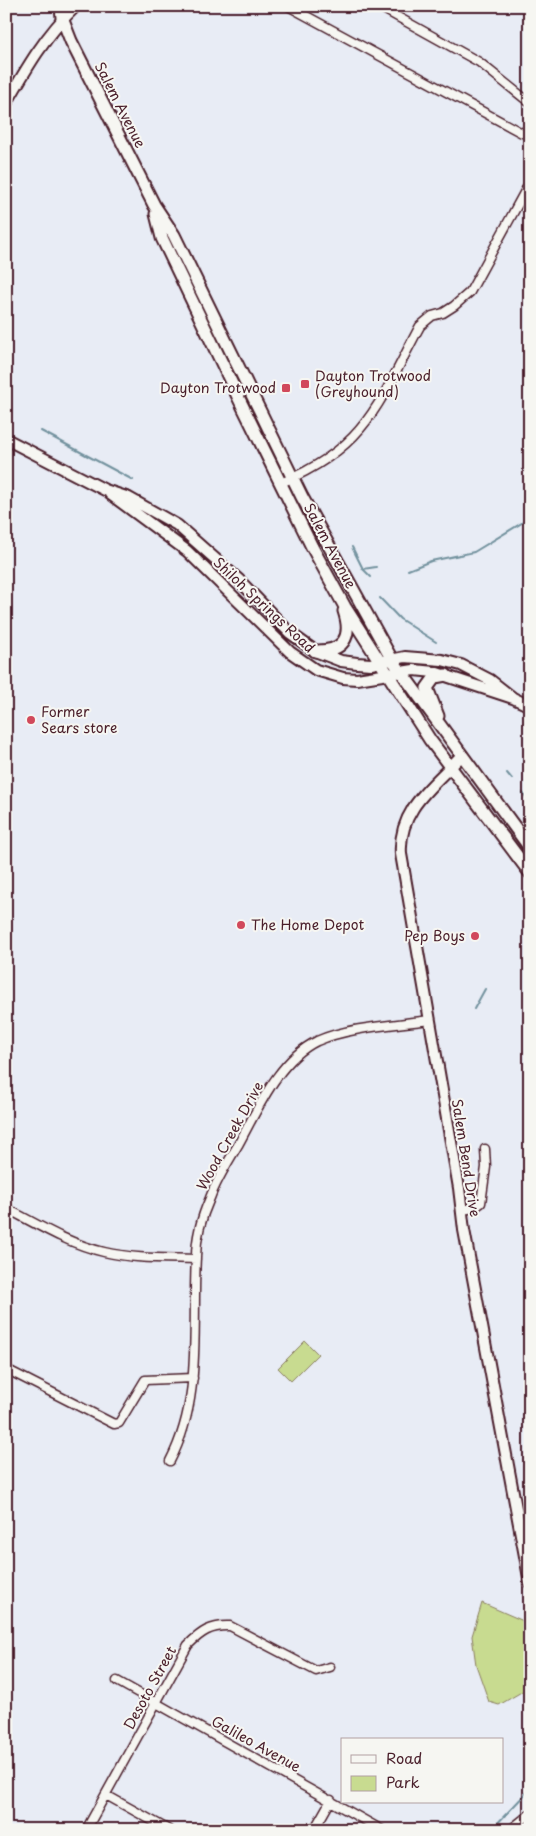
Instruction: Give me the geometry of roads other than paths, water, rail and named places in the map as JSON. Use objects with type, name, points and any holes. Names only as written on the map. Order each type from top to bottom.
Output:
[{"type":"main road","name":"Salem Avenue","points":[[52,6],[62,18]]},
{"type":"main road","name":"Salem Avenue","points":[[60,6],[62,18],[71,42],[154,204],[174,235],[325,541],[401,672],[443,732],[530,848]]},
{"type":"main road","name":"Salem Avenue","points":[[154,204],[164,244],[337,593],[379,662],[450,767],[530,873]]},
{"type":"main road","points":[[164,244],[184,263],[203,302],[213,316]]},
{"type":"main road","points":[[281,483],[294,498],[302,515],[325,541]]},
{"type":"main road","points":[[315,651],[330,652],[342,644],[346,637],[345,616],[337,593]]},
{"type":"main road","points":[[443,732],[427,688],[436,677],[446,675]]},
{"type":"street","points":[[6,104],[33,58],[62,18],[76,6]]},
{"type":"street","points":[[288,6],[522,133]]},
{"type":"street","points":[[378,6],[492,70],[530,103]]},
{"type":"street","points":[[281,483],[293,478],[340,448],[360,429],[374,410],[420,326],[432,316],[443,313],[454,306],[470,292],[530,182]]},
{"type":"street","name":"Shiloh Springs Road","points":[[6,439],[105,490],[129,498],[178,525],[250,591],[290,633],[315,651],[341,661],[371,664],[392,658],[427,658],[461,666],[490,680],[512,698]]},
{"type":"street","name":"Shiloh Springs Road","points":[[105,490],[187,551],[304,663],[316,670],[343,678],[357,679],[414,670],[446,675],[530,706]]},
{"type":"street","name":"Salem Bend Drive","points":[[461,756],[414,805],[402,834],[402,865],[530,1583]]},
{"type":"street","name":"Wood Creek Drive","points":[[170,1461],[187,1420],[193,1378],[196,1259],[201,1225],[213,1189],[270,1089],[290,1061],[309,1046],[328,1037],[429,1020]]},
{"type":"street","points":[[462,1210],[474,1208],[481,1203],[486,1167],[485,1149]]},
{"type":"street","points":[[6,1208],[62,1237],[103,1252],[139,1257],[196,1259]]},
{"type":"street","points":[[6,1369],[114,1424],[119,1424],[145,1380],[193,1378]]},
{"type":"street","name":"Desoto Street","points":[[86,1830],[188,1646],[205,1630],[218,1625],[230,1626],[316,1671],[330,1667]]},
{"type":"street","name":"Galileo Avenue","points":[[117,1681],[382,1830]]},
{"type":"street","points":[[106,1795],[168,1830]]},
{"type":"street","points":[[314,1830],[331,1800]]},
{"type":"street","points":[[510,1830],[529,1816]]},
{"type":"waterway","points":[[6,415],[11,417]]},
{"type":"waterway","points":[[41,431],[133,480]]},
{"type":"waterway","points":[[408,570],[431,561],[474,552],[530,518]]},
{"type":"waterway","points":[[352,547],[363,569],[371,577]]},
{"type":"waterway","points":[[363,569],[376,567]]},
{"type":"waterway","points":[[380,598],[400,619],[436,642]]},
{"type":"waterway","points":[[507,773],[512,779]]},
{"type":"waterway","points":[[523,793],[530,803]]},
{"type":"waterway","points":[[527,911],[530,907]]},
{"type":"waterway","points":[[474,1009],[485,989]]},
{"type":"waterway","points":[[491,1830],[530,1789]]},
{"type":"place","name":"Dayton Trotwood (Greyhound)","points":[[305,384]]},
{"type":"place","name":"Dayton Trotwood","points":[[286,388]]},
{"type":"place","name":"Former Sears store","points":[[31,720]]},
{"type":"place","name":"The Home Depot","points":[[241,925]]},
{"type":"place","name":"Pep Boys","points":[[475,936]]}]
